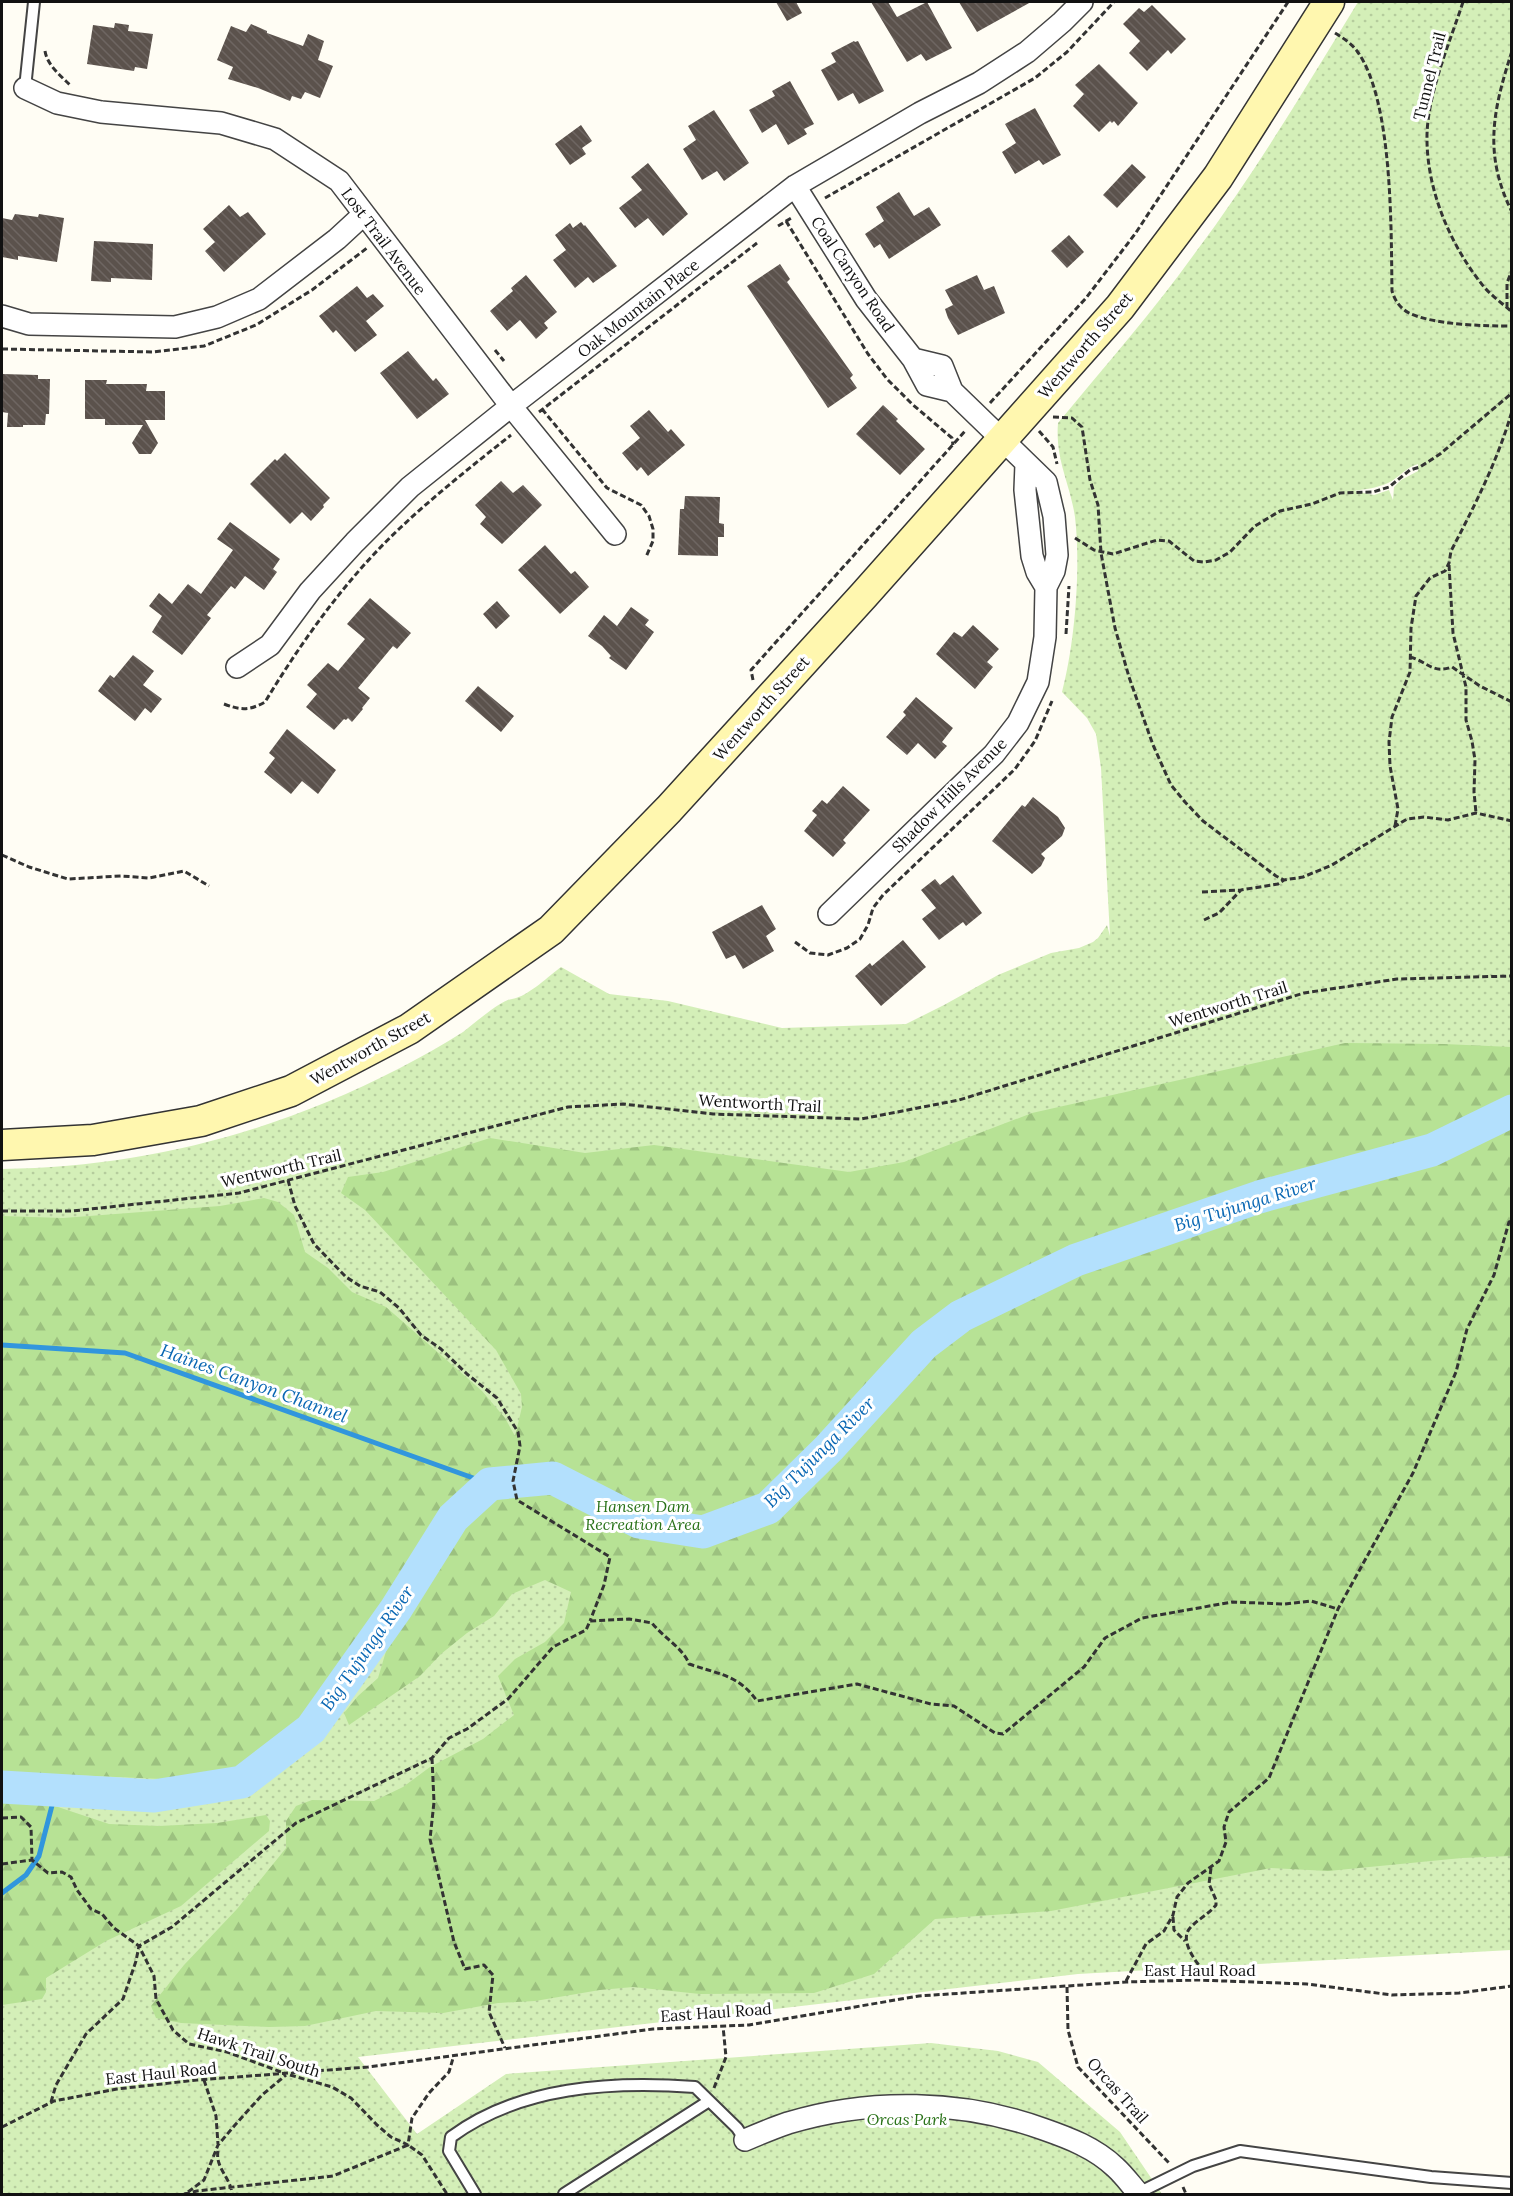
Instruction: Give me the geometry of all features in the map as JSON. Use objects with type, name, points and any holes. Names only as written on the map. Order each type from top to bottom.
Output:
[{"type":"main road","name":"Wentworth Street","points":[[2,1145],[93,1140],[201,1121],[291,1091],[409,1029],[551,930],[669,809],[1120,307],[1218,177],[1323,11]]},
{"type":"street","name":"Oak Mountain Place","points":[[237,667],[270,645],[310,591],[410,487],[511,406],[795,186],[920,113],[980,83],[1018,58],[1062,22],[1082,2]]},
{"type":"street","name":"Lost Trail Avenue","points":[[25,88],[57,103],[101,112],[221,123],[275,139],[339,181],[511,406],[615,534]]},
{"type":"street","name":"Coal Canyon Road","points":[[795,186],[866,299],[913,359],[927,385],[952,391],[1002,441]]},
{"type":"street","points":[[2,316],[29,324],[175,327],[217,317],[259,299],[337,239],[363,215]]},
{"type":"street","name":"Shadow Hills Avenue","points":[[829,914],[994,754],[1018,723],[1038,682],[1045,637],[1046,587],[1054,572],[1062,532],[1054,516],[1046,482],[1002,441]]},
{"type":"street","name":"Shadow Hills Avenue","points":[[1026,464],[1025,490],[1032,556],[1037,572],[1046,587]]},
{"type":"street","points":[[1031,534],[1036,541],[1044,542],[1062,532]]},
{"type":"street","points":[[745,2140],[787,2123],[819,2115],[890,2107],[932,2105],[955,2108],[1023,2121],[1064,2136],[1089,2148],[1115,2166],[1138,2194]]},
{"type":"lane","points":[[25,88],[34,2]]},
{"type":"lane","points":[[475,2194],[449,2151],[451,2137],[466,2126],[500,2108],[579,2088],[666,2085],[695,2087],[737,2128],[745,2140]]},
{"type":"lane","points":[[564,2194],[709,2101]]},
{"type":"lane","points":[[1138,2194],[1193,2166],[1240,2151],[1431,2177],[1512,2184]]},
{"type":"path","points":[[770,232],[1035,78],[1067,52],[1114,2]]},
{"type":"path","points":[[759,709],[751,670],[1086,298],[1135,234],[1288,2]]},
{"type":"path","name":"Tunnel Trail","points":[[1463,2],[1434,96],[1427,134],[1430,175],[1443,218],[1462,257],[1485,289],[1512,312]]},
{"type":"path","points":[[1323,11],[1356,50],[1368,71],[1377,96],[1386,155],[1392,291],[1395,300],[1408,312],[1420,316],[1478,325],[1512,326]]},
{"type":"path","points":[[45,47],[45,55],[52,66],[76,89]]},
{"type":"path","points":[[1512,51],[1499,92],[1492,141],[1495,168],[1512,212]]},
{"type":"path","points":[[786,221],[868,354],[887,379],[952,438],[953,445]]},
{"type":"path","points":[[224,704],[241,710],[255,708],[265,702],[309,636],[360,569],[399,529],[525,423],[761,239]]},
{"type":"path","points":[[1507,308],[1507,283],[1512,270]]},
{"type":"path","points":[[493,348],[505,363]]},
{"type":"path","points":[[529,392],[607,488],[641,505],[649,516],[653,529],[653,541],[646,557]]},
{"type":"path","points":[[1062,532],[1101,553],[1113,554],[1157,540],[1169,540],[1194,561],[1216,560],[1230,552],[1255,526],[1280,511],[1312,504],[1340,494],[1373,492],[1389,487],[1410,471],[1440,454],[1512,393]]},
{"type":"path","points":[[1476,813],[1475,760],[1466,720],[1464,675],[1453,633],[1449,563],[1451,551],[1486,478],[1512,411]]},
{"type":"path","points":[[1024,415],[1072,418],[1082,427],[1090,480],[1098,505],[1101,553],[1115,628],[1153,746],[1171,785],[1203,821],[1284,880]]},
{"type":"path","points":[[1395,826],[1398,808],[1390,766],[1389,742],[1392,717],[1410,672],[1411,628],[1416,596],[1430,578],[1445,571],[1449,563]]},
{"type":"path","points":[[1410,657],[1422,660],[1430,667],[1439,670],[1452,667],[1512,702]]},
{"type":"path","points":[[1202,892],[1241,890],[1303,877],[1332,865],[1407,819],[1424,817],[1448,820],[1476,813],[1512,821]]},
{"type":"path","points":[[2,855],[63,878],[121,876],[149,878],[184,871],[209,886]]},
{"type":"path","points":[[1204,920],[1219,913],[1241,890]]},
{"type":"path","name":"Wentworth Trail","points":[[2,1211],[72,1210],[227,1194],[578,1106],[622,1104],[713,1114],[861,1119],[959,1100],[1304,993],[1397,979],[1512,976]]},
{"type":"path","points":[[51,2102],[56,2085],[86,2034],[123,1998],[139,1946],[172,1927],[296,1823],[432,1758],[449,1738],[467,1729],[508,1699],[553,1647],[586,1630],[604,1585],[610,1557],[517,1500],[513,1481],[520,1446],[518,1432],[497,1398],[441,1349],[421,1335],[399,1308],[380,1292],[360,1286],[346,1277],[314,1244],[295,1206],[288,1180]]},
{"type":"path","points":[[1214,1980],[1203,1971],[1186,1942],[1174,1930],[1173,1915],[1177,1896],[1188,1883],[1219,1861],[1227,1842],[1224,1827],[1229,1812],[1269,1778],[1338,1609],[1413,1473],[1456,1372],[1467,1329],[1494,1275],[1509,1222],[1512,1221]]},
{"type":"path","points":[[591,1621],[629,1619],[652,1623],[686,1656],[689,1664],[738,1681],[747,1687],[757,1701],[857,1684],[931,1704],[954,1706],[995,1733],[1003,1734],[1084,1667],[1105,1638],[1142,1618],[1232,1602],[1285,1604],[1311,1601],[1338,1609]]},
{"type":"path","points":[[432,1758],[434,1802],[430,1839],[454,1942],[465,1969],[484,1965],[493,1975],[489,2012],[505,2048]]},
{"type":"path","points":[[2,1818],[21,1817],[31,1827],[32,1860],[2,1864]]},
{"type":"path","name":"Hawk Trail South","points":[[32,1860],[48,1873],[62,1872],[71,1876],[77,1890],[91,1908],[102,1914],[114,1928],[139,1946],[154,1976],[156,1999],[173,2030],[189,2044],[227,2052],[287,2074],[332,2087],[351,2098],[384,2131],[422,2154],[447,2194]]},
{"type":"path","points":[[1186,1942],[1186,1934],[1190,1928],[1216,1905],[1209,1884],[1211,1868]]},
{"type":"path","points":[[1126,1982],[1146,1944],[1164,1931],[1173,1915]]},
{"type":"path","name":"East Haul Road","points":[[2,2127],[51,2102],[117,2089],[368,2067],[653,2029],[749,2025],[919,1996],[1126,1982],[1214,1980],[1307,1984],[1392,1995],[1459,1993],[1512,1986]]},
{"type":"path","name":"Orcas Trail","points":[[1067,1987],[1068,2030],[1077,2067],[1128,2118],[1173,2168],[1186,2194]]},
{"type":"path","points":[[709,2101],[726,2056],[723,2026]]},
{"type":"path","points":[[185,2194],[333,2176],[408,2145],[412,2118],[429,2093],[449,2072],[454,2055]]},
{"type":"path","points":[[185,2194],[204,2180],[218,2145],[262,2095],[287,2074]]},
{"type":"path","points":[[204,2080],[216,2116],[217,2159],[231,2187],[232,2194]]},
{"type":"green space","name":"Hansen Dam Recreation Area","points":[[1358,2],[1511,2],[1511,1950],[1078,1974],[358,2057],[417,2134],[506,2074],[931,2043],[998,2051],[1038,2062],[1120,2132],[1162,2194],[2,2194],[2,1169],[106,1162],[157,1153],[207,1142],[305,1111],[353,1091],[432,1051],[463,1032],[497,1006],[527,993],[561,967],[609,994],[668,1001],[782,1028],[906,1024],[998,975],[1051,953],[1079,948],[1093,942],[1107,925],[1110,936],[1101,768],[1096,734],[1087,718],[1062,692],[1073,629],[1077,582],[1077,537],[1073,505],[1059,449],[1058,423],[1162,297],[1217,223]],"holes":[[[1418,464],[1418,471],[1401,480],[1394,487],[1393,500],[1389,490],[1374,495],[1354,491],[1388,483]]]},
{"type":"green space","name":"Hansen Dam Recreation Area","points":[[1345,1043],[1511,1047],[1511,1856],[1462,1858],[1328,1871],[1271,1868],[1051,1911],[935,1919],[874,1974],[814,1993],[700,1994],[633,1987],[535,2001],[498,2003],[443,2013],[376,2011],[305,2026],[269,2027],[181,2023],[156,2018],[151,2006],[184,1965],[237,1909],[286,1848],[286,1821],[296,1806],[312,1800],[374,1801],[403,1787],[430,1767],[483,1739],[514,1715],[498,1676],[515,1659],[545,1642],[564,1623],[571,1592],[545,1580],[512,1594],[494,1616],[467,1633],[441,1654],[420,1676],[349,1725],[344,1713],[358,1696],[378,1678],[387,1648],[377,1642],[332,1681],[292,1735],[228,1794],[217,1795],[162,1779],[2,1772],[2,1216],[63,1218],[220,1206],[264,1198],[278,1202],[294,1215],[305,1252],[328,1268],[352,1292],[386,1307],[482,1391],[505,1418],[515,1436],[522,1407],[521,1394],[496,1350],[365,1210],[341,1193],[348,1177],[383,1172],[490,1138],[585,1153],[654,1145],[849,1172],[904,1162],[1032,1113]]},
{"type":"green space","points":[[2,1791],[25,1793],[52,1805],[109,1824],[159,1826],[217,1823],[266,1815],[270,1821],[269,1831],[181,1906],[106,1941],[46,1978],[46,1992],[42,1999],[2,2005]]},
{"type":"building","points":[[776,2],[796,2],[802,13],[787,21]]},
{"type":"building","points":[[871,2],[888,2],[897,17],[927,2],[952,48],[926,61],[921,54],[907,62]]},
{"type":"building","points":[[959,2],[1031,2],[977,32]]},
{"type":"building","points":[[1152,5],[1186,39],[1171,54],[1168,50],[1147,71],[1129,53],[1140,41],[1123,24],[1139,8],[1144,12]]},
{"type":"building","points":[[115,23],[129,25],[128,31],[153,34],[147,69],[135,67],[134,71],[87,64],[93,25],[114,28]]},
{"type":"building","points":[[251,24],[267,33],[303,46],[308,34],[324,41],[318,60],[333,66],[320,98],[305,92],[301,99],[292,96],[290,101],[228,79],[233,67],[217,60],[231,26],[246,32]]},
{"type":"building","points":[[858,41],[884,91],[859,104],[853,93],[838,101],[821,70],[836,62],[831,53]]},
{"type":"building","points":[[1099,64],[1138,103],[1118,126],[1114,121],[1112,123],[1110,121],[1099,132],[1073,106],[1084,94],[1075,85]]},
{"type":"building","points":[[790,81],[814,124],[804,129],[807,134],[788,145],[776,124],[762,133],[749,110],[775,96],[772,91]]},
{"type":"building","points":[[1035,108],[1061,155],[1043,165],[1039,160],[1015,174],[1002,152],[1016,143],[1005,124]]},
{"type":"building","points":[[714,110],[749,163],[724,181],[717,171],[702,180],[683,149],[696,140],[688,126]]},
{"type":"building","points":[[581,125],[592,141],[582,148],[586,154],[570,165],[555,144]]},
{"type":"building","points":[[648,163],[688,214],[663,236],[648,218],[635,228],[619,208],[642,190],[631,177]]},
{"type":"building","points":[[1132,164],[1146,177],[1117,208],[1103,195]]},
{"type":"building","points":[[899,192],[914,216],[929,207],[941,225],[889,259],[880,244],[874,248],[865,234],[884,221],[876,207]]},
{"type":"building","points":[[229,205],[240,217],[248,212],[266,234],[224,272],[205,251],[215,242],[203,229]]},
{"type":"building","points":[[15,214],[38,217],[39,214],[64,218],[57,262],[18,256],[18,260],[2,257],[2,218],[12,220]]},
{"type":"building","points":[[581,222],[617,266],[593,283],[588,277],[575,288],[553,260],[566,250],[555,235],[570,223],[573,228]]},
{"type":"building","points":[[1069,235],[1084,252],[1067,268],[1051,251]]},
{"type":"building","points":[[94,241],[153,244],[152,280],[111,278],[111,282],[91,281]]},
{"type":"building","points":[[780,264],[790,279],[787,282],[853,375],[850,378],[857,388],[828,408],[747,286]]},
{"type":"building","points":[[526,275],[557,312],[544,323],[548,328],[536,339],[520,320],[507,331],[490,311],[513,291],[511,288]]},
{"type":"building","points":[[977,275],[984,290],[994,286],[1005,313],[958,335],[945,309],[953,305],[945,290]]},
{"type":"building","points":[[357,286],[367,298],[373,294],[384,306],[366,321],[377,335],[355,352],[336,330],[333,333],[319,316]]},
{"type":"building","points":[[408,351],[433,381],[436,378],[449,394],[417,419],[380,373]]},
{"type":"building","points":[[2,374],[38,375],[38,379],[50,379],[49,414],[46,414],[45,425],[7,427],[8,413],[2,412]]},
{"type":"building","points":[[85,380],[107,380],[106,384],[147,384],[146,391],[165,391],[165,420],[145,420],[158,443],[151,454],[139,454],[132,443],[143,425],[105,425],[105,419],[85,419]]},
{"type":"building","points":[[883,405],[925,449],[900,475],[856,434]]},
{"type":"building","points":[[649,410],[668,432],[671,429],[685,445],[648,476],[641,467],[637,471],[622,453],[640,438],[630,426]]},
{"type":"building","points":[[285,453],[330,498],[311,521],[302,512],[290,524],[250,484],[275,459],[277,461]]},
{"type":"building","points":[[501,481],[513,493],[523,485],[542,505],[502,544],[480,524],[486,517],[475,505]]},
{"type":"building","points":[[685,496],[720,497],[719,523],[724,524],[724,537],[718,537],[718,556],[678,555],[680,509],[684,509]]},
{"type":"building","points":[[230,522],[280,559],[273,569],[277,572],[264,590],[245,576],[235,589],[231,586],[207,615],[211,618],[182,655],[152,632],[162,616],[149,606],[159,593],[172,604],[188,584],[201,594],[233,550],[217,539]]},
{"type":"building","points":[[545,545],[571,574],[575,571],[589,587],[560,614],[518,570]]},
{"type":"building","points":[[370,598],[411,633],[397,649],[393,646],[358,688],[370,698],[363,709],[352,722],[348,718],[344,719],[334,730],[306,707],[317,694],[307,685],[328,663],[338,671],[365,639],[347,624]]},
{"type":"building","points":[[497,601],[510,616],[496,629],[483,614]]},
{"type":"building","points":[[631,607],[649,620],[645,625],[654,632],[626,670],[609,658],[611,656],[602,646],[588,636],[604,615],[617,626]]},
{"type":"building","points":[[973,625],[999,649],[987,662],[993,667],[975,689],[936,654],[954,632],[962,637]]},
{"type":"building","points":[[133,655],[154,671],[143,685],[162,699],[151,713],[145,708],[135,721],[98,691],[110,675],[114,678]]},
{"type":"building","points":[[478,686],[514,716],[501,732],[465,701]]},
{"type":"building","points":[[916,697],[953,728],[942,742],[947,746],[935,759],[918,743],[907,755],[886,737],[906,715],[903,712]]},
{"type":"building","points":[[287,729],[336,770],[318,794],[302,781],[291,794],[264,772],[275,758],[269,753]]},
{"type":"building","points":[[843,786],[870,810],[843,840],[846,843],[833,857],[804,831],[817,815],[812,811],[822,800],[827,804]]},
{"type":"building","points":[[1033,797],[1058,817],[1065,828],[1062,836],[1041,854],[1045,858],[1041,866],[1032,874],[992,841],[1022,805],[1025,807]]},
{"type":"building","points":[[953,875],[982,913],[966,926],[963,922],[939,940],[922,919],[936,908],[921,890],[935,879],[940,885]]},
{"type":"building","points":[[762,905],[776,929],[766,936],[774,951],[743,969],[735,955],[726,959],[712,932]]},
{"type":"building","points":[[903,940],[926,967],[881,1006],[855,976],[870,963],[872,966]]},
{"type":"waterway","name":"Big Tujunga River","points":[[2,1787],[154,1796],[242,1782],[311,1729],[396,1609],[453,1518],[490,1484],[553,1478],[639,1522],[703,1532],[768,1508],[829,1448],[924,1344],[961,1316],[1076,1260],[1259,1197],[1432,1150],[1512,1111]]},
{"type":"waterway","name":"Haines Canyon Channel","points":[[2,1345],[125,1353],[490,1484]]},
{"type":"waterway","points":[[2,1893],[26,1875],[39,1856],[56,1790]]},
{"type":"park label","name":"Orcas Park","points":[[907,2119]]}]
